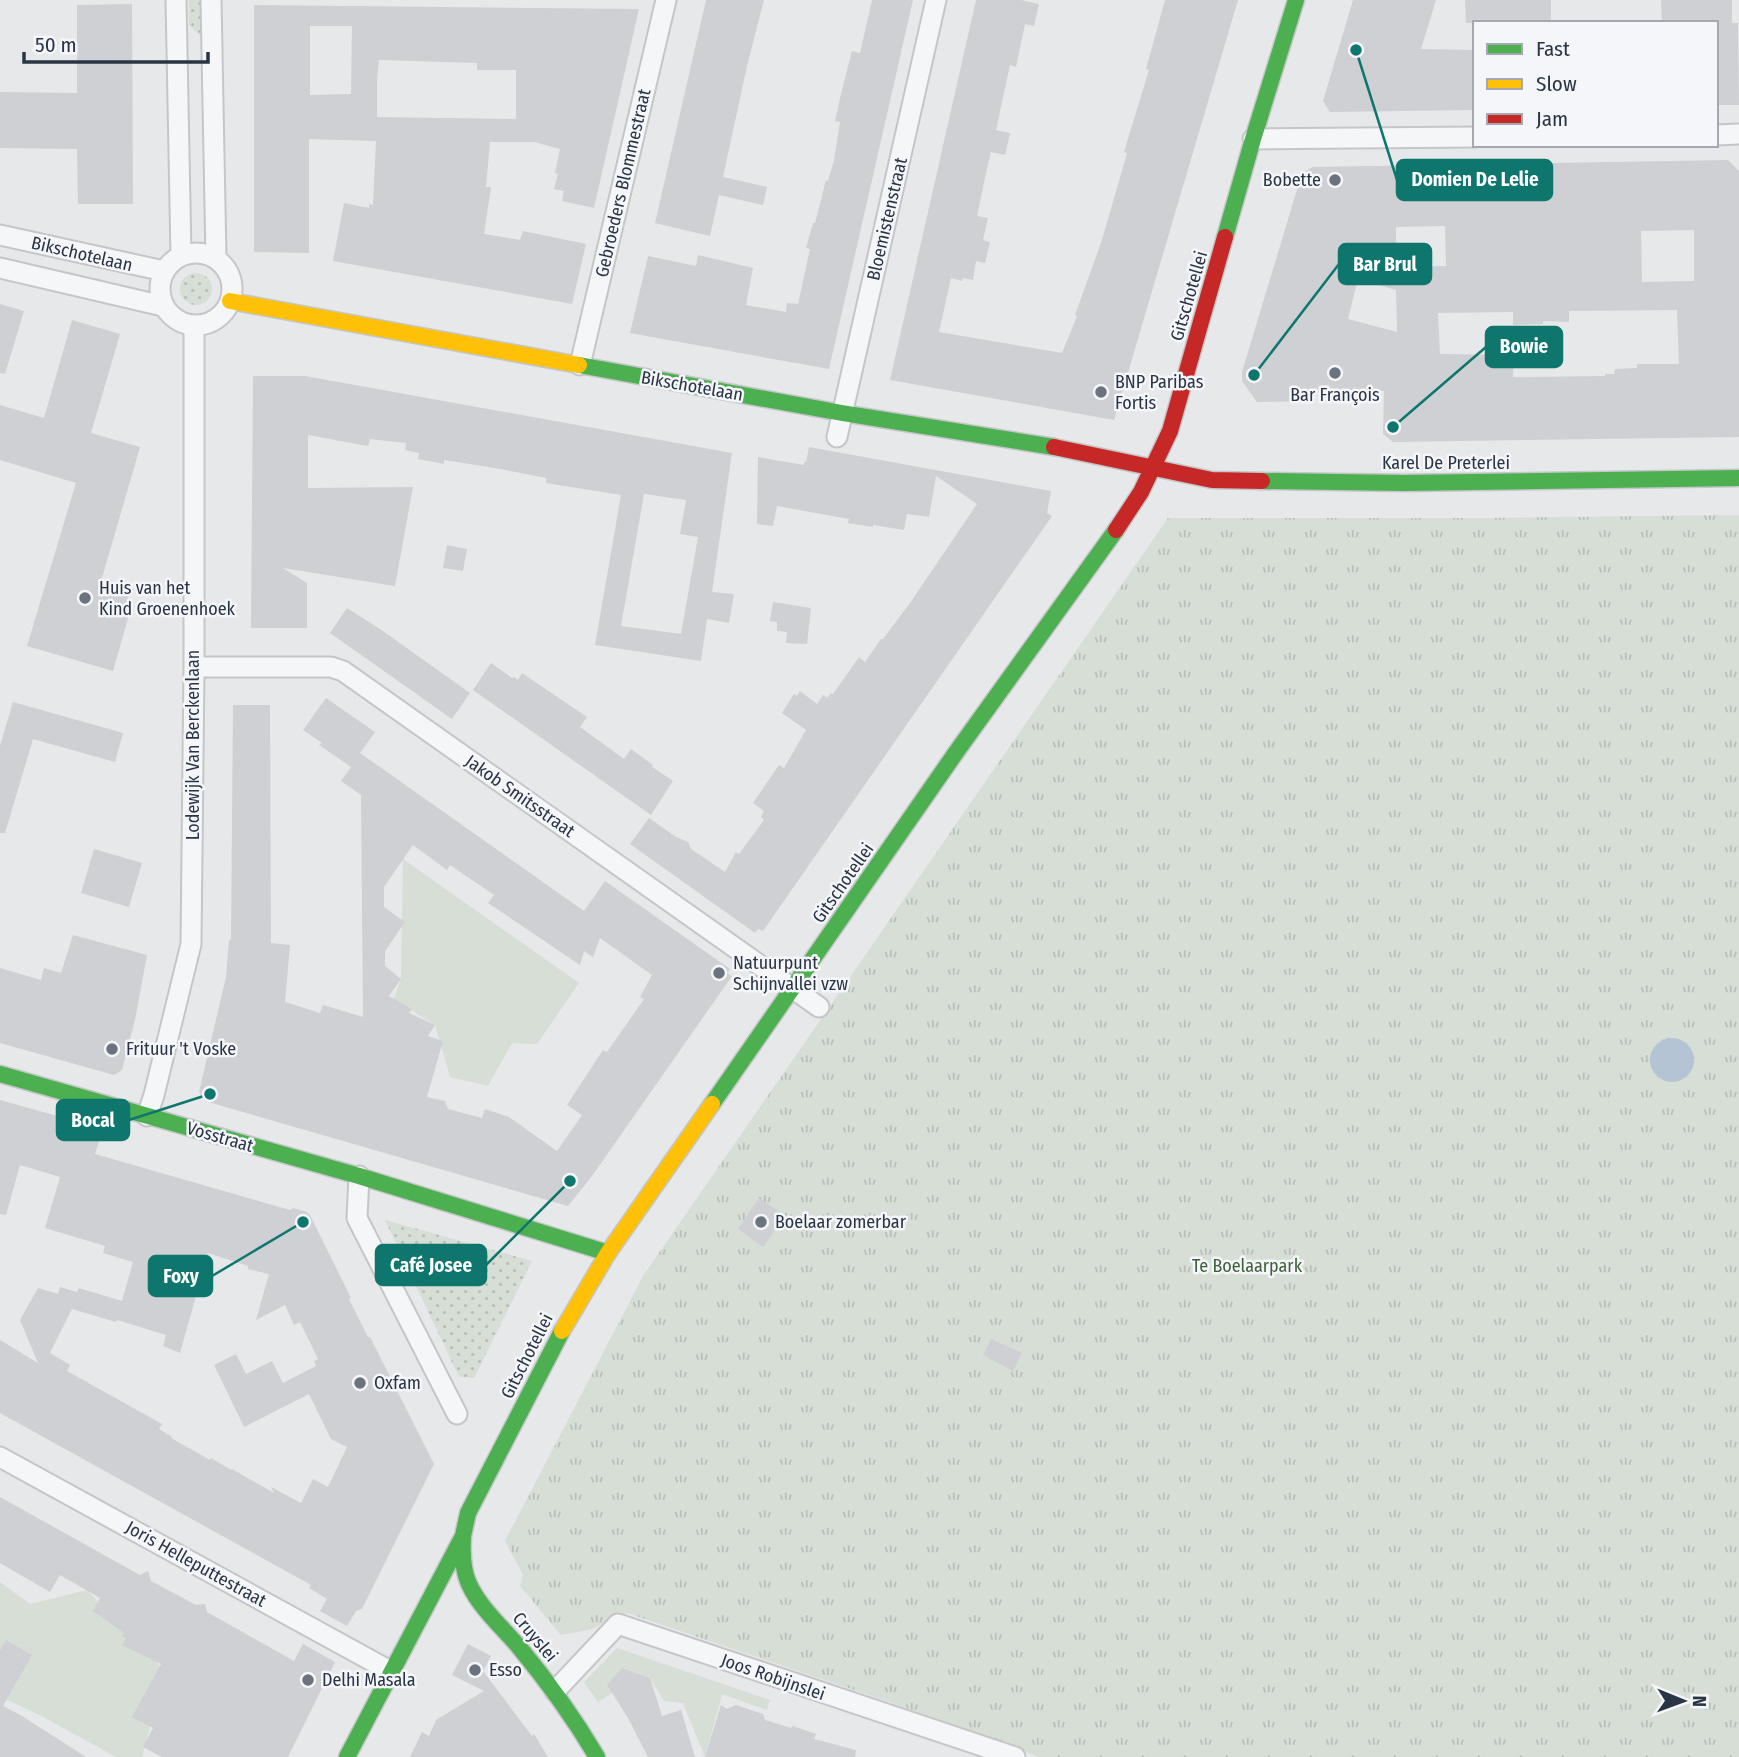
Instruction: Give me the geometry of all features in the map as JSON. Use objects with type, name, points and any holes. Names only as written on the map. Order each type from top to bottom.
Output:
[{"type":"street","points":[[176,0],[181,255]]},
{"type":"street","points":[[211,0],[216,258]]},
{"type":"street","name":"Gebroeders Blommestraat","points":[[580,365],[666,0]]},
{"type":"street","name":"Bloemistenstraat","points":[[837,438],[936,0]]},
{"type":"street","name":"Gitschotellei","points":[[347,1757],[463,1536],[468,1513],[566,1322],[608,1253],[957,751],[1141,492],[1173,421],[1296,0]]},
{"type":"street","points":[[1718,135],[1739,134]]},
{"type":"street","points":[[1254,139],[1473,137]]},
{"type":"street","name":"Bikschotelaan","points":[[0,235],[164,271]]},
{"type":"street","points":[[163,306],[160,283],[171,262],[181,255],[193,253],[216,258],[229,274],[232,284],[230,301],[221,315],[213,321],[194,326]]},
{"type":"street","name":"Bikschotelaan","points":[[0,268],[163,306],[176,320],[194,326]]},
{"type":"street","name":"Bikschotelaan","points":[[230,301],[1154,467]]},
{"type":"street","name":"Lodewijk Van Berckenlaan","points":[[147,1116],[191,944],[194,326]]},
{"type":"street","name":"Karel De Preterlei","points":[[1154,467],[1212,480],[1404,483],[1739,478]]},
{"type":"street","name":"Jakob Smitsstraat","points":[[194,667],[331,667],[343,671],[818,1007]]},
{"type":"street","name":"Vosstraat","points":[[0,1074],[359,1176],[608,1253]]},
{"type":"street","points":[[359,1176],[357,1218],[457,1414]]},
{"type":"street","name":"Joris Helleputtestraat","points":[[0,1457],[392,1672]]},
{"type":"street","name":"Cruyslei","points":[[463,1536],[462,1551],[466,1576],[476,1596],[555,1691],[597,1757]]},
{"type":"street","name":"Joos Robijnslei","points":[[555,1691],[618,1624],[1015,1757]]},
{"type":"green space","points":[[189,0],[203,0],[204,39],[189,25]]},
{"type":"green space","points":[[196,273],[208,277],[212,289],[208,301],[196,305],[184,301],[180,289],[184,277]]},
{"type":"green space","name":"Te Boelaarpark","points":[[1739,515],[1739,1757],[1039,1757],[901,1706],[627,1613],[589,1630],[561,1635],[520,1586],[523,1575],[505,1541],[643,1276],[1168,518]]},
{"type":"green space","points":[[403,859],[579,983],[537,1044],[512,1043],[488,1086],[450,1077],[435,1025],[394,999],[401,979]]},
{"type":"green space","points":[[385,1220],[532,1261],[474,1378],[459,1377]]},
{"type":"green space","points":[[0,1582],[30,1604],[87,1590],[165,1671],[142,1757],[116,1757],[0,1696]]},
{"type":"green space","points":[[617,1648],[770,1700],[767,1710],[722,1694],[705,1757],[683,1703],[664,1701],[650,1678],[622,1668],[612,1693],[598,1702],[584,1682]]},
{"type":"water","points":[[1672,1038],[1681,1039],[1688,1044],[1693,1051],[1693,1069],[1688,1076],[1681,1081],[1672,1082],[1663,1081],[1656,1076],[1651,1069],[1650,1060],[1651,1051],[1656,1044],[1663,1039]]},
{"type":"building","points":[[706,0],[764,0],[723,177],[767,187],[763,205],[719,195],[710,236],[655,223]]},
{"type":"building","points":[[872,0],[913,0],[829,369],[630,333],[648,256],[696,266],[698,255],[753,268],[746,305],[786,312],[787,303],[798,304],[810,249],[806,248],[834,160],[840,122],[835,121],[841,94],[852,51],[860,53]]},
{"type":"building","points":[[976,0],[1021,0],[1039,4],[1034,26],[1025,24],[1016,67],[1010,65],[996,130],[1010,133],[1005,155],[991,152],[977,216],[988,218],[983,240],[990,242],[985,263],[976,261],[973,280],[951,278],[939,332],[1062,353],[1102,240],[1127,153],[1124,152],[1149,70],[1146,69],[1165,0],[1238,0],[1114,420],[890,380]]},
{"type":"building","points":[[1353,0],[1436,0],[1421,49],[1473,50],[1473,110],[1330,112],[1323,101]]},
{"type":"building","points":[[1465,0],[1551,0],[1551,21],[1466,23]]},
{"type":"building","points":[[1661,0],[1732,0],[1732,23],[1738,23],[1739,105],[1718,105],[1718,21],[1662,21]]},
{"type":"building","points":[[132,4],[133,204],[78,204],[77,149],[0,148],[0,92],[77,93],[77,5]]},
{"type":"building","points":[[254,5],[639,9],[594,208],[562,201],[564,191],[554,189],[560,149],[534,142],[490,142],[486,187],[491,187],[484,234],[520,240],[523,231],[586,244],[572,304],[333,261],[344,203],[369,208],[369,204],[373,205],[376,141],[309,139],[309,253],[254,252]],"holes":[[[310,26],[352,26],[351,94],[310,95]],[[379,60],[477,63],[477,70],[516,70],[516,119],[377,117]]]},
{"type":"building","points":[[1728,160],[1739,171],[1739,437],[1393,442],[1383,434],[1384,391],[1313,392],[1313,401],[1257,402],[1242,381],[1242,372],[1302,173],[1313,167]],"holes":[[[1445,226],[1446,266],[1396,267],[1396,227]],[[1694,230],[1694,281],[1642,282],[1641,231]],[[1358,279],[1396,290],[1397,332],[1348,319]],[[1677,310],[1679,364],[1637,364],[1637,368],[1615,369],[1614,374],[1605,376],[1513,377],[1514,355],[1440,354],[1438,313],[1513,312],[1513,325],[1543,324],[1543,321],[1569,322],[1569,311]]]},
{"type":"building","points":[[0,304],[24,311],[5,374],[0,373]]},
{"type":"building","points":[[72,320],[120,334],[91,433],[140,447],[102,578],[131,587],[125,609],[130,611],[113,671],[27,646],[76,483],[0,460],[0,405],[44,418]]},
{"type":"building","points":[[253,376],[305,376],[732,453],[712,592],[734,594],[729,623],[707,619],[701,661],[595,645],[621,495],[546,483],[546,478],[495,468],[418,459],[419,453],[405,450],[406,443],[370,439],[368,446],[308,435],[308,488],[413,487],[395,586],[283,568],[307,583],[307,628],[251,628]],"holes":[[[644,494],[686,500],[680,534],[698,537],[681,634],[621,626]]]},
{"type":"building","points":[[809,447],[1051,491],[1047,513],[1052,516],[763,931],[758,929],[755,933],[630,844],[649,818],[688,842],[691,849],[725,872],[736,852],[739,854],[764,820],[761,817],[764,811],[753,803],[779,765],[784,768],[806,730],[782,713],[794,694],[797,696],[800,691],[817,704],[823,695],[827,698],[833,694],[859,657],[865,662],[910,603],[977,504],[936,476],[929,517],[907,514],[904,530],[848,523],[849,519],[777,506],[773,526],[757,524],[758,457],[804,465]]},
{"type":"building","points":[[447,545],[467,549],[463,571],[443,568]]},
{"type":"building","points":[[773,602],[811,608],[807,644],[786,643],[787,632],[777,631],[777,622],[770,621]]},
{"type":"building","points":[[347,608],[470,693],[452,719],[330,633]]},
{"type":"building","points":[[491,663],[518,680],[522,673],[587,717],[580,727],[624,759],[631,749],[673,781],[651,815],[473,690]]},
{"type":"building","points":[[326,698],[375,732],[360,753],[584,911],[605,881],[730,969],[727,973],[732,976],[592,1176],[568,1206],[205,1101],[199,1092],[226,977],[231,940],[233,705],[270,705],[271,943],[290,945],[285,1002],[320,1013],[323,1005],[363,1017],[361,795],[341,781],[351,767],[319,745],[322,743],[303,730]],"holes":[[[413,845],[447,870],[450,865],[494,895],[488,903],[580,965],[584,951],[593,957],[600,938],[652,975],[640,997],[644,999],[607,1052],[603,1050],[567,1105],[582,1115],[557,1151],[509,1117],[485,1109],[482,1118],[448,1109],[445,1101],[427,1097],[443,1041],[428,1036],[435,1025],[409,1013],[412,1009],[389,996],[401,979],[385,966],[385,951],[405,922],[384,907],[384,887]]]},
{"type":"building","points":[[13,702],[123,733],[115,762],[33,739],[5,833],[0,833],[0,746]]},
{"type":"building","points":[[94,849],[142,863],[129,907],[81,893]]},
{"type":"building","points":[[73,935],[147,955],[122,1070],[114,1075],[0,1043],[0,968],[41,980],[44,968],[61,973]]},
{"type":"building","points":[[0,1100],[97,1127],[101,1135],[95,1154],[310,1215],[351,1298],[349,1299],[434,1464],[362,1609],[356,1611],[347,1626],[320,1611],[327,1599],[309,1588],[311,1585],[0,1413],[0,1340],[38,1363],[20,1320],[38,1288],[58,1294],[60,1287],[77,1292],[79,1288],[122,1301],[133,1262],[103,1253],[105,1246],[45,1228],[60,1177],[20,1165],[6,1215],[0,1214]],"holes":[[[208,1253],[248,1266],[248,1269],[269,1274],[256,1320],[285,1305],[294,1325],[300,1322],[318,1359],[314,1361],[316,1366],[283,1383],[272,1361],[246,1374],[236,1354],[214,1365],[244,1427],[309,1394],[331,1439],[347,1447],[328,1487],[313,1479],[301,1503],[271,1487],[274,1493],[171,1438],[159,1429],[162,1424],[67,1371],[70,1365],[50,1353],[72,1309],[166,1335],[163,1346],[180,1353]]]},
{"type":"building","name":"Boelaar zomerbar","points":[[759,1198],[785,1216],[763,1247],[738,1229]]},
{"type":"building","points":[[991,1339],[1022,1353],[1013,1371],[983,1355]]},
{"type":"building","points":[[0,1497],[140,1575],[148,1571],[151,1581],[196,1605],[205,1604],[207,1612],[294,1661],[303,1644],[335,1662],[288,1757],[162,1757],[143,1747],[153,1728],[132,1717],[161,1664],[122,1645],[126,1638],[122,1636],[124,1633],[93,1611],[100,1598],[60,1575],[50,1592],[0,1563]]},
{"type":"building","points":[[6,1640],[32,1655],[3,1706],[86,1757],[0,1757],[0,1651]]},
{"type":"building","points":[[468,1644],[491,1656],[483,1671],[532,1736],[534,1734],[548,1757],[410,1757],[422,1732],[429,1736],[436,1720],[484,1691],[452,1675]]},
{"type":"building","points":[[622,1668],[650,1678],[662,1716],[681,1710],[695,1757],[648,1757],[607,1685]]},
{"type":"building","points":[[721,1705],[727,1709],[736,1705],[763,1714],[765,1720],[816,1734],[814,1739],[856,1750],[855,1757],[705,1757]]},
{"type":"traffic: fast","points":[[1225,237],[1296,0]]},
{"type":"traffic: fast","points":[[579,365],[842,413],[1054,447]]},
{"type":"traffic: fast","points":[[1262,481],[1404,483],[1739,478]]},
{"type":"traffic: fast","points":[[712,1104],[957,751],[1116,530]]},
{"type":"traffic: fast","points":[[0,1074],[359,1176],[608,1253]]},
{"type":"traffic: fast","points":[[347,1757],[463,1536],[468,1513],[562,1331]]},
{"type":"traffic: fast","points":[[463,1536],[464,1566],[474,1593],[550,1687],[597,1757]]},
{"type":"traffic: slow","points":[[230,301],[579,365]]},
{"type":"traffic: slow","points":[[562,1331],[608,1253],[712,1104]]},
{"type":"traffic: jam","points":[[1116,530],[1141,492],[1170,431],[1225,237]]},
{"type":"traffic: jam","points":[[1054,447],[1212,480],[1262,481]]},
{"type":"place","name":"Domien De Lelie","points":[[1356,50]]},
{"type":"place","name":"Bobette","points":[[1335,180]]},
{"type":"place","name":"Bar François","points":[[1335,373]]},
{"type":"place","name":"Bar Brul","points":[[1254,375]]},
{"type":"place","name":"BNP Paribas Fortis","points":[[1101,392]]},
{"type":"place","name":"Bowie","points":[[1393,427]]},
{"type":"place","name":"Huis van het Kind Groenenhoek","points":[[85,598]]},
{"type":"place","name":"Natuurpunt Schijnvallei vzw","points":[[719,973]]},
{"type":"place","name":"Frituur 't Voske","points":[[112,1049]]},
{"type":"place","name":"Bocal","points":[[210,1094]]},
{"type":"place","name":"Café Josee","points":[[570,1181]]},
{"type":"place","name":"Foxy","points":[[303,1222]]},
{"type":"place","name":"Boelaar zomerbar","points":[[761,1222]]},
{"type":"place","name":"Oxfam","points":[[360,1383]]},
{"type":"place","name":"Esso","points":[[475,1670]]},
{"type":"place","name":"Delhi Masala","points":[[308,1680]]}]
